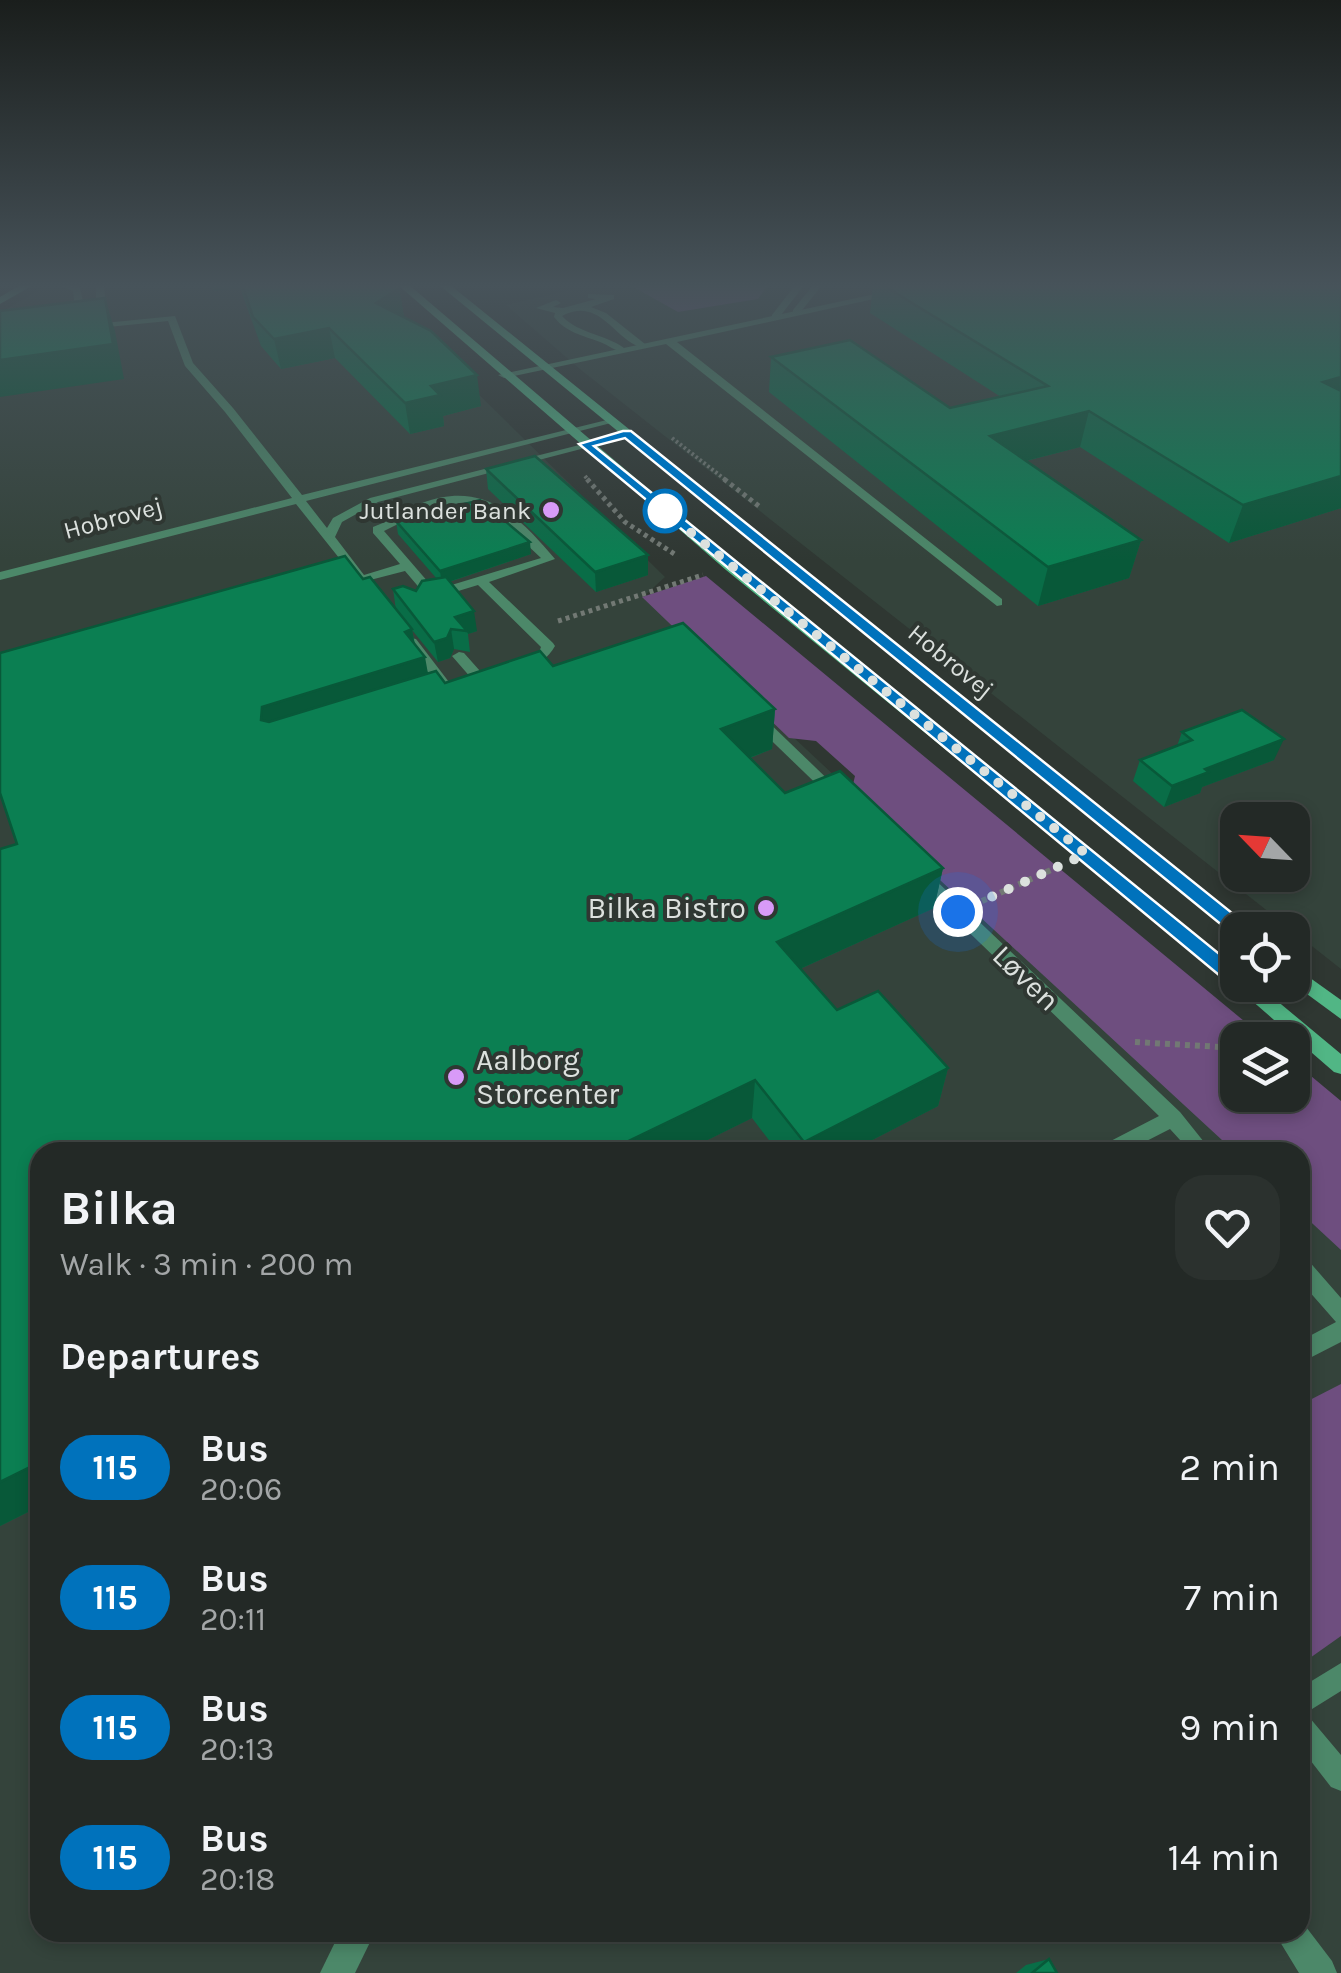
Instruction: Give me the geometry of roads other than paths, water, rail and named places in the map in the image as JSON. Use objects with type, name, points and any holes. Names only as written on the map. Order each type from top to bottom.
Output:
[{"type":"main road","points":[[506,376],[731,567],[1220,965]]},
{"type":"main road","name":"Hobrovej","points":[[556,376],[1220,914]]},
{"type":"main road","points":[[1310,986],[1341,1010]]},
{"type":"main road","points":[[1266,1002],[1337,1056]]},
{"type":"street","points":[[715,376],[997,602]]},
{"type":"street","points":[[725,384],[741,378]]},
{"type":"street","points":[[337,1973],[354,1942]]},
{"type":"street","points":[[1297,1942],[1320,1973]]},
{"type":"lane","points":[[199,376],[374,595]]},
{"type":"lane","name":"Hobrovej","points":[[0,576],[611,420]]},
{"type":"lane","points":[[328,540],[329,529],[350,510],[627,434]]},
{"type":"lane","points":[[396,474],[426,506]]},
{"type":"lane","points":[[465,496],[488,503],[549,559],[432,595],[377,530],[426,506],[465,496]]},
{"type":"lane","points":[[331,589],[362,580],[396,577],[408,566]]},
{"type":"lane","points":[[458,656],[477,676],[490,675],[544,654],[548,646],[480,580]]},
{"type":"lane","points":[[397,625],[446,686],[449,701]]},
{"type":"lane","points":[[747,709],[846,804]]},
{"type":"lane","name":"Løven","points":[[916,872],[1193,1142]]},
{"type":"lane","points":[[1127,1142],[1173,1118]]},
{"type":"lane","points":[[1310,1278],[1341,1314]]},
{"type":"lane","points":[[1310,1347],[1341,1330]]},
{"type":"lane","points":[[1310,1696],[1341,1676]]},
{"type":"lane","points":[[1310,1738],[1341,1777]]},
{"type":"place","name":"Jutlander Bank","points":[[551,510]]},
{"type":"place","name":"Bilka Bistro","points":[[766,908]]},
{"type":"place","name":"Aalborg Storcenter","points":[[456,1077]]}]
